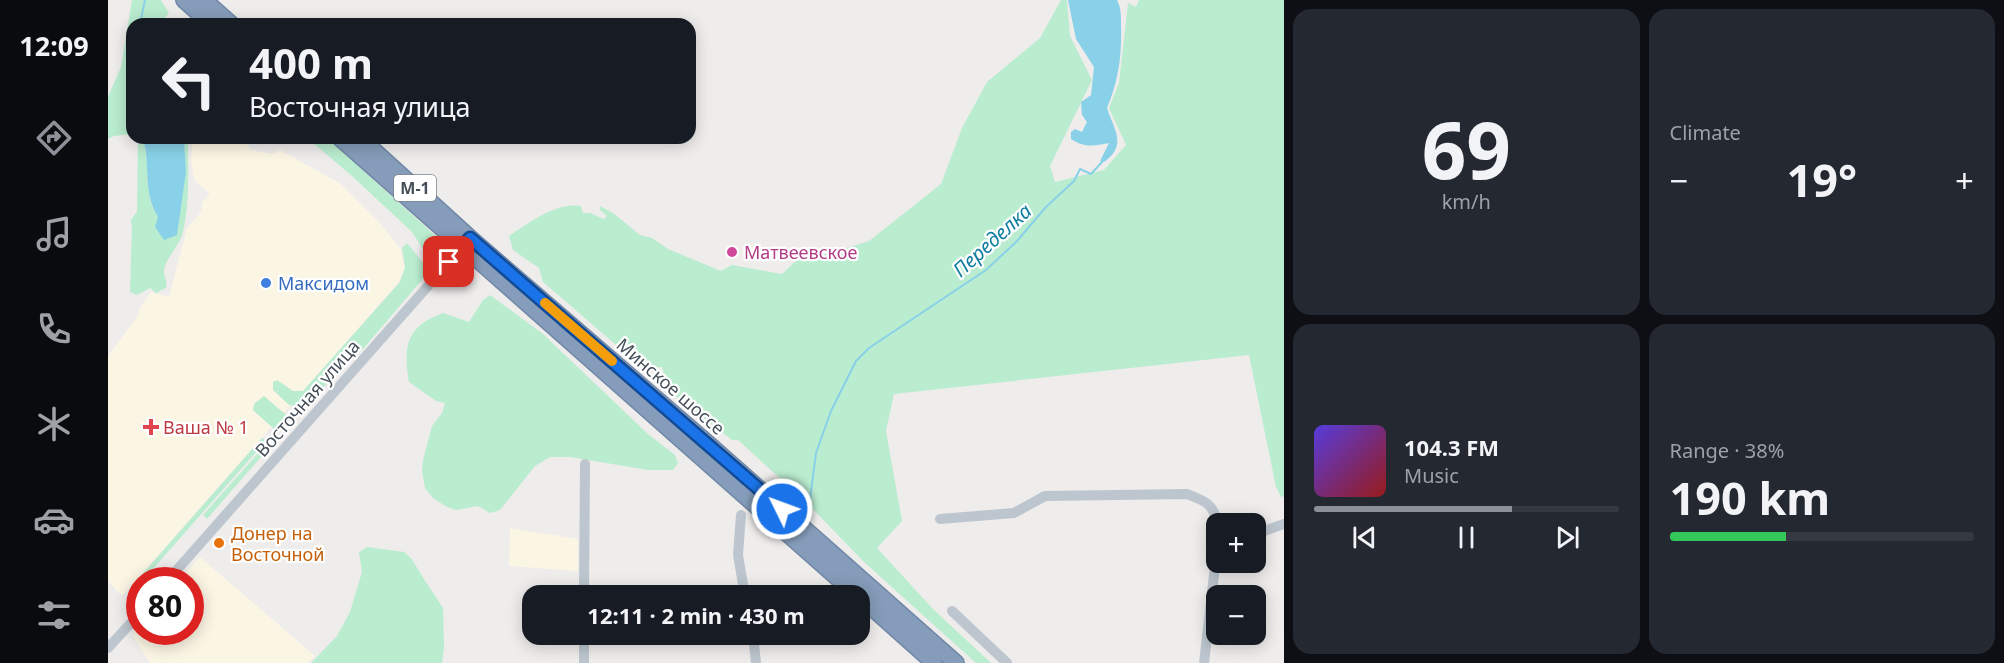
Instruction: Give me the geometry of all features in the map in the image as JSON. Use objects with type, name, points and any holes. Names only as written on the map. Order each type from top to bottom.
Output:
[{"type":"highway","points":[[184,0],[204,18]]},
{"type":"highway","points":[[204,0],[224,18]]},
{"type":"highway","name":"Минское шоссе","points":[[347,144],[712,447],[956,663]]},
{"type":"highway","name":"Минское шоссе","points":[[366,144],[466,243],[847,585]]},
{"type":"highway","name":"Минское шоссе","points":[[870,606],[934,663]]},
{"type":"street","name":"Восточная улица","points":[[179,567],[466,243]]},
{"type":"street","points":[[584,585],[585,464]]},
{"type":"street","points":[[939,519],[1014,513],[1045,496],[1187,494],[1205,501],[1216,513]]},
{"type":"street","points":[[741,515],[738,555],[743,585]]},
{"type":"street","points":[[1266,530],[1284,524]]},
{"type":"street","points":[[1204,663],[1214,573]]},
{"type":"street","points":[[952,611],[1007,663]]},
{"type":"street","points":[[108,648],[126,628]]},
{"type":"street","points":[[584,645],[584,663]]},
{"type":"street","points":[[754,645],[756,663]]},
{"type":"shaded area","points":[[192,144],[246,144],[252,150],[272,154],[280,150],[341,184],[380,223],[400,248],[405,267],[399,282],[148,567],[126,567],[126,592],[121,595],[108,581],[108,356],[139,314],[139,310],[151,292],[169,297],[187,228],[201,212],[202,202],[210,194],[194,180],[191,160]]},
{"type":"shaded area","points":[[510,528],[578,539],[578,571],[509,566]]},
{"type":"shaded area","points":[[201,558],[315,656],[307,663],[150,663],[139,645],[204,645],[204,567],[191,567]]},
{"type":"green space","points":[[132,0],[161,0],[169,13],[165,18],[129,18]]},
{"type":"green space","points":[[1061,0],[1067,0],[1070,36],[1092,80],[1050,166],[1055,182],[1104,170],[1126,145],[1109,108],[1119,83],[1128,3],[1136,7],[1139,0],[1284,0],[1284,496],[1281,497],[1276,487],[1249,355],[894,394],[886,431],[902,521],[877,548],[933,609],[991,663],[976,663],[864,562],[809,505],[738,440],[732,440],[669,391],[662,367],[644,369],[543,282],[539,268],[513,250],[509,236],[543,215],[562,207],[581,206],[583,213],[590,213],[604,219],[607,216],[600,210],[600,206],[613,213],[640,235],[652,238],[668,249],[721,271],[732,265],[782,274],[801,256],[806,258],[830,253],[869,241],[941,184],[962,128],[987,82],[1040,38]]},
{"type":"green space","points":[[126,37],[126,135],[108,139],[108,97],[121,67]]},
{"type":"green space","points":[[138,144],[144,144],[148,188],[158,217],[185,157],[184,144],[188,144],[187,209],[183,232],[165,265],[166,288],[156,293],[150,288],[137,295],[130,292],[131,222],[137,212]]},
{"type":"green space","points":[[314,144],[334,144],[439,239],[426,254],[412,232]]},
{"type":"green space","points":[[407,243],[425,265],[427,274],[363,349],[338,371],[307,405],[299,407],[289,405],[273,390],[273,382],[277,380],[293,391],[303,391],[400,282],[405,267],[402,248]]},
{"type":"green space","points":[[490,295],[543,334],[648,434],[675,455],[678,463],[673,470],[648,470],[570,457],[550,457],[535,466],[500,510],[490,513],[478,506],[456,510],[433,498],[425,488],[423,460],[432,426],[442,413],[445,403],[436,401],[409,382],[407,348],[414,331],[421,324],[443,313],[469,322],[483,300]]},
{"type":"green space","points":[[264,396],[287,418],[272,434],[274,429],[253,410],[254,404]]},
{"type":"green space","points":[[262,438],[266,441],[155,567],[149,567]]},
{"type":"green space","points":[[267,443],[268,449],[207,519],[203,515]]},
{"type":"green space","points":[[367,547],[404,552],[411,558],[443,608],[442,663],[311,663],[337,636],[350,612],[362,572],[359,552]]},
{"type":"water","points":[[1068,0],[1117,0],[1120,9],[1119,67],[1107,108],[1116,131],[1117,144],[1111,156],[1104,162],[1100,161],[1109,143],[1089,145],[1071,139],[1071,132],[1075,129],[1082,132],[1087,122],[1082,115],[1081,102],[1091,95],[1094,67],[1076,39]]},
{"type":"water","points":[[144,144],[184,144],[186,172],[177,235],[164,240],[155,227],[158,217],[148,188]]},
{"type":"waterway","points":[[141,18],[145,0]]},
{"type":"waterway","name":"Переделка","points":[[808,515],[816,453],[831,411],[856,361],[869,348],[986,270],[1074,181],[1080,169],[1091,174],[1103,161]]},
{"type":"slow traffic","points":[[545,303],[612,361]]},
{"type":"place","name":"Матвеевское","points":[[732,252]]},
{"type":"place","name":"Максидом","points":[[266,283]]},
{"type":"place","name":"Ваша № 1","points":[[151,427]]},
{"type":"place","name":"Донер на Восточной","points":[[219,543]]},
{"type":"route","points":[[449,262],[470,238],[782,509]]}]
